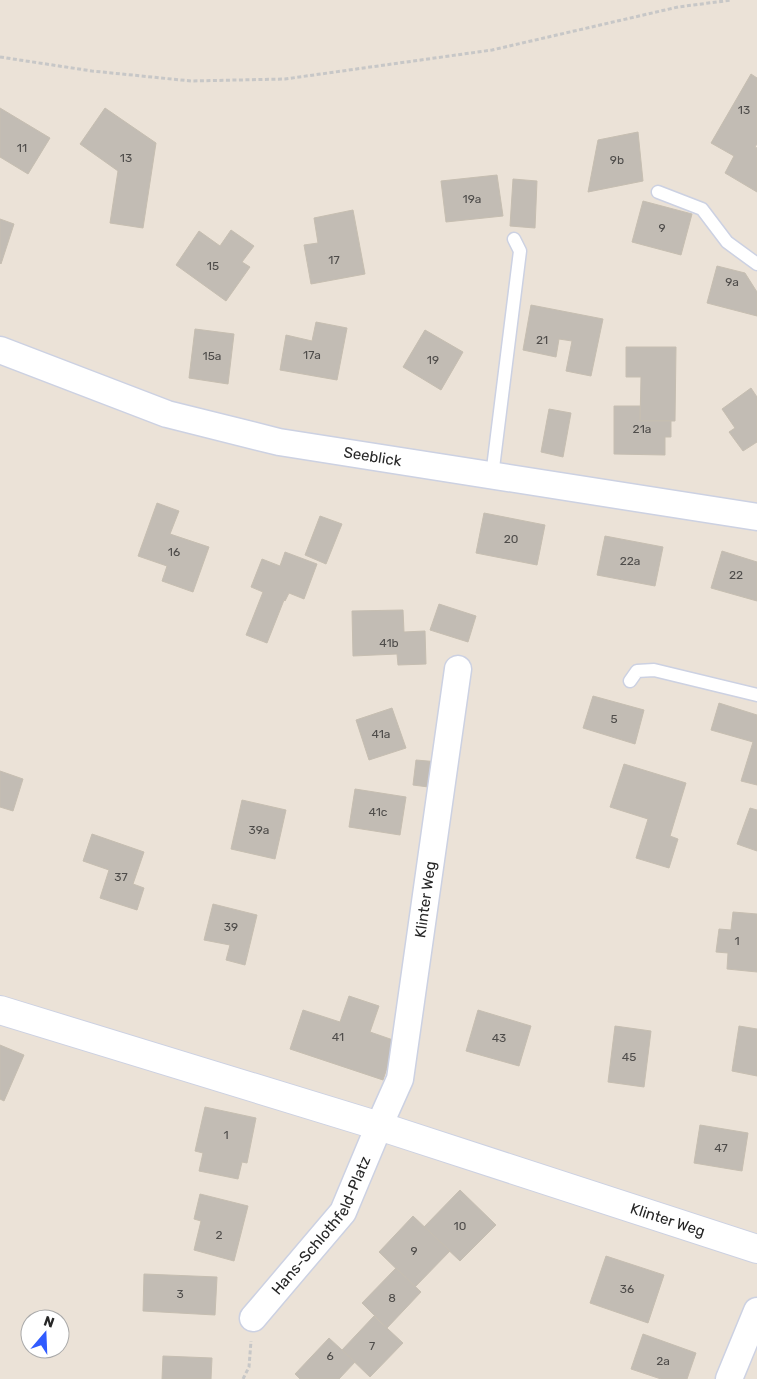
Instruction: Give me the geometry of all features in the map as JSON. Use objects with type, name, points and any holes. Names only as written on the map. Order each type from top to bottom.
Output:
[{"type":"street","name":"Seeblick","points":[[0,350],[167,414],[279,442],[757,517]]},
{"type":"street","name":"Klinter Weg","points":[[379,1126],[400,1079],[458,668]]},
{"type":"street","name":"Klinter Weg","points":[[0,1010],[379,1126],[757,1250]]},
{"type":"street","name":"Hans-Schlothfeld-Platz","points":[[253,1318],[343,1212],[379,1126]]},
{"type":"street","points":[[729,1379],[757,1311]]},
{"type":"lane","points":[[658,192],[702,209],[727,242],[757,264]]},
{"type":"lane","points":[[492,476],[520,251],[514,239]]},
{"type":"lane","points":[[630,681],[637,671],[654,670],[757,695]]},
{"type":"path","points":[[0,57],[92,71],[191,80],[285,79],[492,50],[678,7],[732,0]]},
{"type":"path","points":[[243,1379],[249,1367],[253,1318]]},
{"type":"building","points":[[751,74],[757,78],[757,144],[755,147],[757,148],[757,192],[725,173],[734,156],[711,143]]},
{"type":"building","points":[[0,108],[50,138],[28,174],[0,157]]},
{"type":"building","points":[[105,108],[156,143],[143,228],[110,223],[118,171],[80,144]]},
{"type":"building","points":[[638,132],[643,181],[588,192],[598,140]]},
{"type":"building","points":[[497,175],[503,216],[446,222],[441,181]]},
{"type":"building","points":[[513,179],[537,181],[535,228],[510,226]]},
{"type":"building","points":[[643,201],[692,214],[681,255],[632,242]]},
{"type":"building","points":[[353,210],[365,274],[311,284],[304,245],[318,243],[314,218]]},
{"type":"building","points":[[0,219],[14,224],[1,264],[0,263]]},
{"type":"building","points":[[231,230],[254,246],[242,262],[250,267],[226,301],[176,265],[199,231],[220,246]]},
{"type":"building","points":[[717,266],[745,273],[757,292],[757,316],[707,303]]},
{"type":"building","points":[[531,305],[603,319],[591,376],[566,371],[572,341],[559,339],[556,357],[523,350]]},
{"type":"building","points":[[316,322],[347,328],[337,380],[280,370],[286,335],[312,341]]},
{"type":"building","points":[[195,329],[234,334],[228,384],[189,378]]},
{"type":"building","points":[[425,330],[463,352],[441,390],[403,367]]},
{"type":"building","points":[[626,347],[676,347],[675,421],[640,421],[641,377],[626,377]]},
{"type":"building","points":[[751,388],[757,397],[757,442],[743,451],[729,432],[735,428],[722,409]]},
{"type":"building","points":[[614,406],[640,406],[640,421],[671,421],[671,437],[665,437],[665,455],[614,454]]},
{"type":"building","points":[[549,409],[571,413],[563,457],[541,452]]},
{"type":"building","points":[[157,503],[179,511],[170,534],[209,547],[193,592],[162,581],[167,566],[138,556]]},
{"type":"building","points":[[484,513],[545,525],[537,565],[476,553]]},
{"type":"building","points":[[320,516],[342,524],[326,564],[305,555]]},
{"type":"building","points":[[605,536],[663,547],[655,586],[597,575]]},
{"type":"building","points":[[722,551],[757,562],[757,601],[711,588]]},
{"type":"building","points":[[285,552],[317,564],[304,599],[289,593],[284,600],[267,643],[246,635],[263,592],[251,587],[262,559],[280,566]]},
{"type":"building","points":[[439,604],[476,616],[468,642],[430,630]]},
{"type":"building","points":[[403,610],[404,632],[425,631],[426,664],[398,665],[397,654],[353,656],[352,611]]},
{"type":"building","points":[[593,696],[644,710],[635,744],[583,728]]},
{"type":"building","points":[[719,703],[757,715],[757,785],[741,781],[753,742],[711,730]]},
{"type":"building","points":[[392,708],[406,748],[369,760],[356,720]]},
{"type":"building","points":[[416,760],[439,762],[436,788],[413,785]]},
{"type":"building","points":[[624,764],[686,783],[670,836],[678,839],[669,868],[636,858],[648,819],[610,807]]},
{"type":"building","points":[[0,771],[23,779],[13,811],[0,807]]},
{"type":"building","points":[[355,789],[406,797],[400,835],[349,827]]},
{"type":"building","points":[[242,800],[286,810],[275,859],[231,849]]},
{"type":"building","points":[[750,808],[757,810],[757,851],[737,844]]},
{"type":"building","points":[[92,834],[144,852],[133,884],[144,888],[137,910],[100,898],[109,870],[83,861]]},
{"type":"building","points":[[213,904],[257,915],[245,965],[226,960],[230,945],[204,940]]},
{"type":"building","points":[[733,912],[757,914],[757,972],[727,969],[728,953],[716,952],[719,929],[731,930]]},
{"type":"building","points":[[349,996],[379,1006],[370,1032],[396,1041],[383,1080],[290,1049],[303,1010],[340,1022]]},
{"type":"building","points":[[478,1010],[531,1026],[519,1066],[466,1051]]},
{"type":"building","points":[[615,1026],[651,1031],[644,1087],[608,1082]]},
{"type":"building","points":[[739,1026],[757,1029],[757,1076],[732,1071]]},
{"type":"building","points":[[0,1045],[24,1055],[4,1101],[0,1099]]},
{"type":"building","points":[[205,1107],[256,1118],[247,1163],[242,1162],[238,1179],[199,1171],[203,1153],[195,1151]]},
{"type":"building","points":[[700,1125],[748,1133],[742,1171],[694,1163]]},
{"type":"building","points":[[460,1190],[496,1225],[460,1261],[424,1227]]},
{"type":"building","points":[[200,1194],[248,1206],[234,1261],[194,1250],[201,1221],[194,1219]]},
{"type":"building","points":[[413,1216],[450,1251],[415,1287],[379,1252]]},
{"type":"building","points":[[606,1256],[664,1275],[648,1323],[590,1303]]},
{"type":"building","points":[[396,1268],[421,1292],[387,1328],[362,1303]]},
{"type":"building","points":[[144,1274],[217,1277],[215,1315],[143,1311]]},
{"type":"building","points":[[374,1316],[403,1343],[370,1377],[342,1350]]},
{"type":"building","points":[[643,1334],[696,1353],[687,1379],[661,1379],[631,1369]]},
{"type":"building","points":[[329,1338],[355,1362],[339,1379],[300,1379],[295,1374]]},
{"type":"building","points":[[163,1356],[212,1358],[211,1379],[162,1379]]}]
